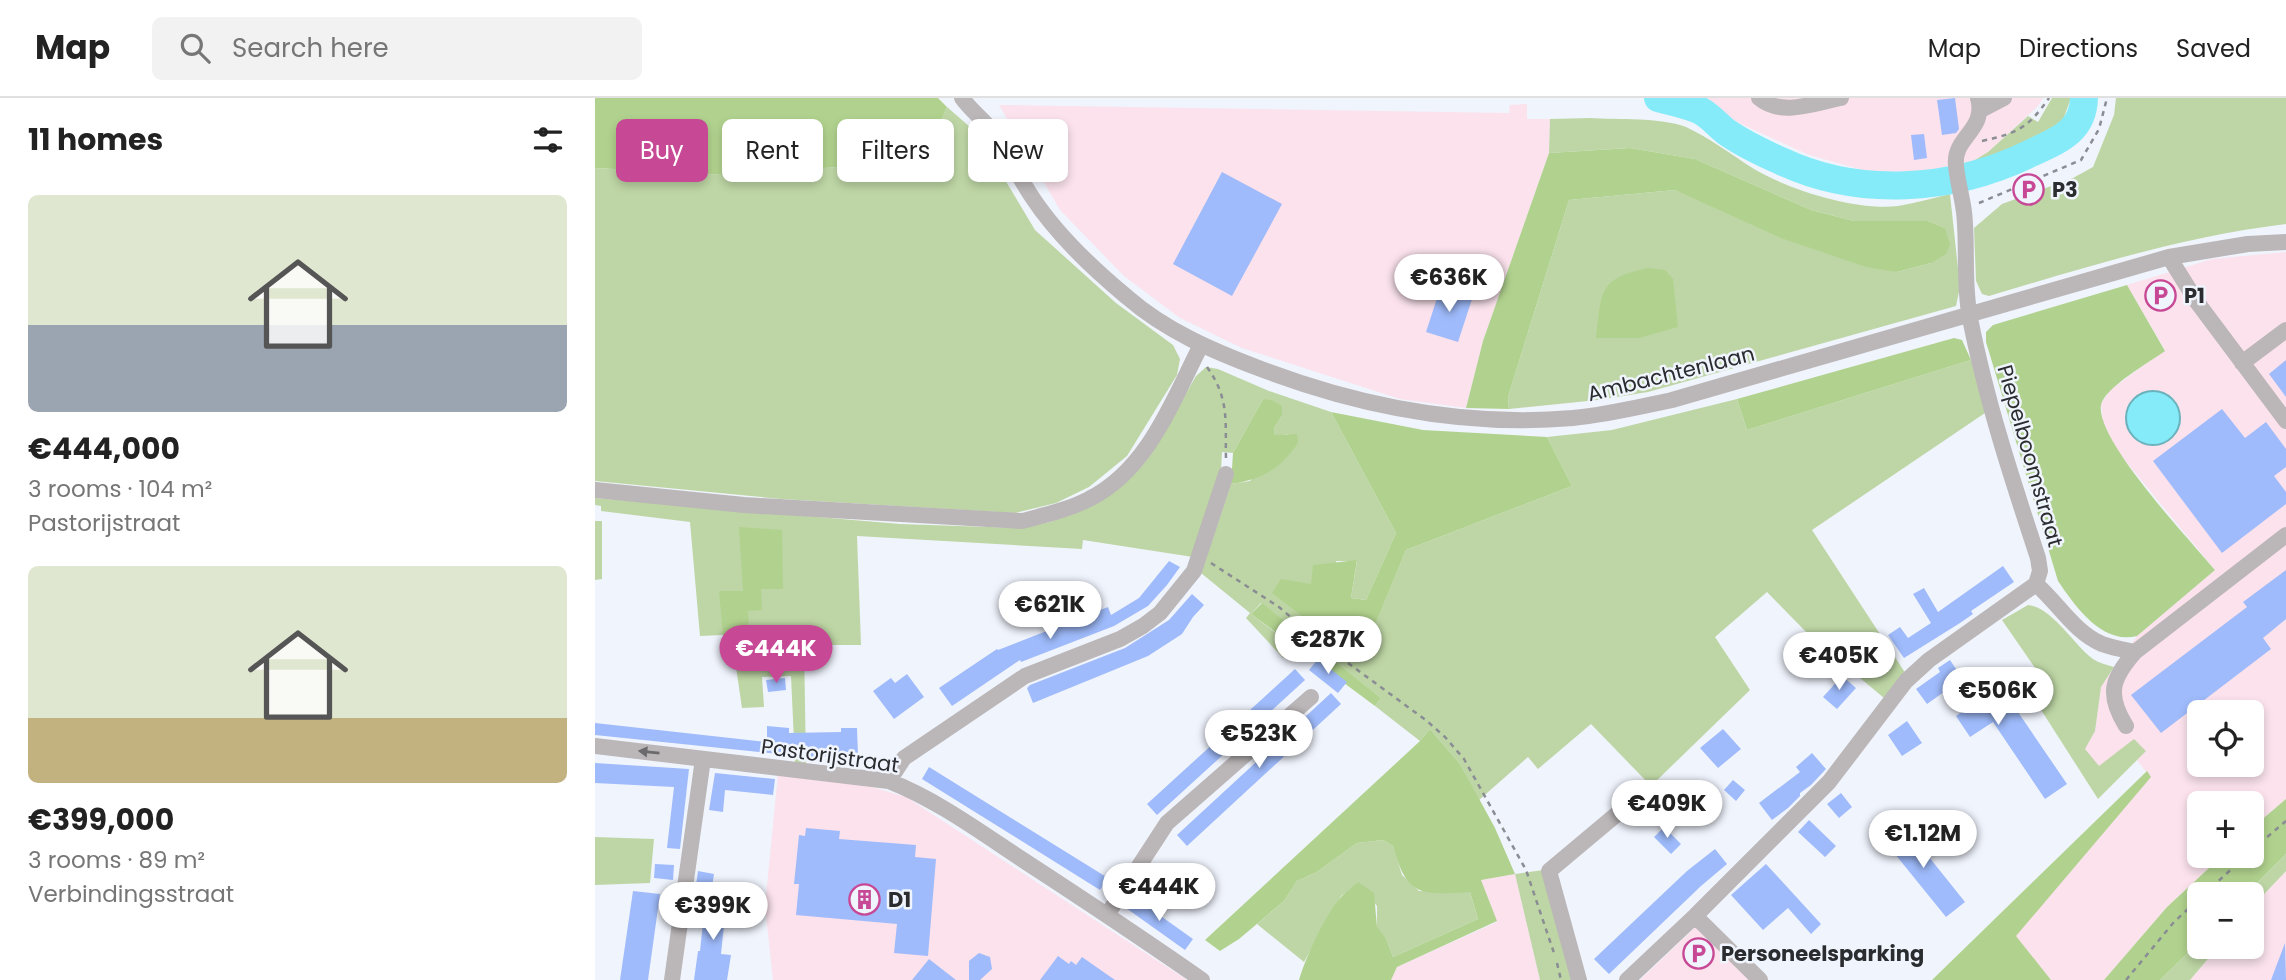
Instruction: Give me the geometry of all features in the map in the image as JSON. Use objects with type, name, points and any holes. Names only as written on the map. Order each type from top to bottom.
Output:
[{"type":"street","points":[[1759,98],[1769,107],[1784,109],[1841,98]]},
{"type":"street","points":[[1962,143],[1976,126],[1980,104],[2004,98]]},
{"type":"street","name":"Ambachtenlaan","points":[[972,102],[1033,199],[1055,227],[1126,297],[1151,316],[1209,348],[1293,381],[1341,396],[1402,410],[1454,417],[1516,420],[1574,418],[1623,411],[1672,400],[2169,257],[2237,245],[2286,242]]},
{"type":"street","name":"Piepelboomstraat","points":[[1962,143],[1956,154],[1959,192],[1964,210],[1969,314],[1994,422],[2038,558],[2040,571],[2036,584]]},
{"type":"street","points":[[2169,257],[2197,302],[2286,421]]},
{"type":"street","points":[[2242,363],[2286,330]]},
{"type":"street","points":[[595,490],[744,505],[1022,521],[1061,511],[1092,498],[1121,477],[1144,454],[1209,348]]},
{"type":"street","points":[[889,781],[904,758],[1025,676],[1120,639],[1160,613],[1194,571],[1226,474]]},
{"type":"street","points":[[2126,726],[2118,713],[2113,695],[2115,680],[2124,665],[2136,652],[2286,535]]},
{"type":"street","points":[[1627,980],[1829,782],[1906,681],[1929,660],[2036,584],[2087,636],[2103,645],[2136,652]]},
{"type":"street","points":[[1107,915],[1167,823],[1311,697]]},
{"type":"street","name":"Pastorijstraat","points":[[595,746],[889,781],[916,792],[1107,915],[1202,980]]},
{"type":"street","points":[[672,980],[703,759]]},
{"type":"street","points":[[1579,980],[1549,871],[1617,814]]},
{"type":"street","points":[[1695,916],[1761,980]]},
{"type":"path","points":[[1962,143],[1984,141],[2015,132],[2034,120],[2049,98]]},
{"type":"path","points":[[1964,210],[2081,160],[2099,129],[2107,98]]},
{"type":"path","points":[[1209,348],[1207,367],[1219,382],[1225,400],[1226,474]]},
{"type":"path","points":[[1198,561],[1213,564],[1279,607],[1322,644],[1427,721],[1464,759],[1526,870],[1561,980]]},
{"type":"path","points":[[2264,840],[2286,821]]},
{"type":"path","points":[[2217,882],[2233,868]]},
{"type":"path","points":[[2126,980],[2187,910]]},
{"type":"shaded area","points":[[1696,98],[2043,98],[2037,107],[1988,152],[1962,168],[1913,174],[1866,171],[1809,155],[1741,124]]},
{"type":"shaded area","points":[[1527,104],[1527,119],[1550,119],[1549,153],[1483,341],[1466,408],[1400,399],[1242,348],[1180,318],[1124,276],[1060,210],[1044,182],[1068,182],[1068,119],[1007,119],[999,105],[1509,113],[1510,105]]},
{"type":"shaded area","points":[[2286,252],[2286,799],[2264,818],[2264,791],[2187,791],[2187,868],[2209,868],[2194,882],[2187,882],[2187,888],[2167,907],[2104,980],[2051,980],[2015,936],[2150,777],[2137,760],[2146,751],[2098,766],[2084,749],[2095,731],[2101,686],[2137,636],[2215,570],[2118,452],[2103,422],[2101,404],[2110,390],[2165,350],[2127,285],[2212,259]]},
{"type":"shaded area","points":[[778,774],[872,787],[906,797],[1187,980],[773,980],[765,906]]},
{"type":"shaded area","points":[[2286,871],[2286,980],[2190,980],[2208,959],[2264,959],[2264,894]]},
{"type":"shaded area","points":[[1515,874],[1540,980],[1391,980],[1397,967],[1497,922],[1481,880]]},
{"type":"shaded area","name":"Personeelsparking","points":[[1705,918],[1766,980],[1640,980]]},
{"type":"green space","points":[[595,98],[938,98],[947,107],[942,119],[837,119],[837,167],[823,168],[823,119],[722,119],[722,175],[708,174],[708,119],[616,119],[616,169],[595,168]]},
{"type":"green space","points":[[2052,98],[2071,98],[2063,120],[2021,151],[1962,168],[1988,152],[2028,116],[2038,122]]},
{"type":"green space","points":[[2116,98],[2286,98],[2286,224],[2173,244],[1989,296],[1982,294],[1976,281],[1974,228],[2002,204],[2073,178],[2093,167],[2114,115]]},
{"type":"green space","points":[[947,107],[968,125],[968,182],[1006,182],[1035,230],[1116,303],[1173,345],[1180,359],[1177,375],[1127,456],[1089,487],[1056,503],[1015,513],[781,499],[595,481],[595,168],[616,169],[616,182],[708,182],[708,174],[722,175],[722,182],[823,182],[823,168],[837,167],[837,182],[954,182],[954,119],[942,119]]},
{"type":"green space","points":[[1550,119],[1652,120],[1686,127],[1769,177],[1804,191],[1844,202],[1881,207],[1898,206],[1950,194],[1960,287],[1956,306],[1648,392],[1509,409],[1508,397],[1569,200],[1675,190],[1897,272],[1931,263],[1945,228],[1928,221],[1854,221],[1811,210],[1695,159],[1630,148],[1549,153]]},
{"type":"green space","points":[[1630,148],[1695,159],[1811,210],[1854,221],[1928,221],[1945,228],[1950,245],[1946,254],[1931,263],[1897,272],[1866,267],[1781,238],[1675,190],[1569,200],[1508,397],[1509,409],[1466,408],[1483,341],[1549,153]]},
{"type":"green space","points":[[1648,268],[1665,270],[1673,279],[1678,327],[1639,338],[1596,338],[1599,309],[1605,290],[1619,277]]},
{"type":"green space","points":[[2127,285],[2165,351],[2129,375],[2104,398],[2101,405],[2103,421],[2128,465],[2215,570],[2137,636],[2124,637],[2112,635],[2091,621],[2058,581],[1986,342],[1986,332],[1993,325]]},
{"type":"green space","points":[[1954,338],[1962,340],[1971,360],[1747,430],[1737,399]]},
{"type":"green space","points":[[1971,360],[1988,411],[1812,530],[1906,674],[1884,698],[1811,637],[1767,592],[1715,637],[1750,690],[1651,786],[1591,724],[1538,769],[1528,757],[1479,800],[1460,764],[1430,729],[1420,741],[1375,706],[1381,698],[1261,603],[1251,614],[1302,653],[1295,662],[1288,654],[1283,658],[1246,618],[1250,613],[1201,573],[1231,484],[1250,481],[1289,434],[1275,436],[1274,428],[1282,416],[1263,399],[1233,453],[1222,452],[1221,471],[1193,557],[1083,540],[1082,549],[857,536],[861,645],[804,645],[806,764],[795,763],[791,676],[762,677],[764,707],[742,708],[733,647],[724,648],[723,635],[700,636],[690,522],[601,511],[601,506],[595,505],[595,498],[900,524],[1020,528],[1050,522],[1079,512],[1141,467],[1152,453],[1196,376],[1206,367],[1218,369],[1269,391],[1331,412],[1396,533],[1366,600],[1351,598],[1357,561],[1336,561],[1360,660],[1406,550],[1572,486],[1547,437],[1612,430],[1737,399],[1747,430]],"holes":[[[781,530],[761,589],[748,611],[719,591],[743,591]]]},
{"type":"green space","points":[[1263,399],[1272,400],[1282,406],[1282,416],[1274,428],[1275,435],[1297,434],[1298,443],[1284,460],[1262,476],[1231,484],[1233,453]]},
{"type":"green space","points":[[1331,412],[1423,430],[1547,437],[1572,486],[1406,550],[1360,661],[1272,593],[1281,579],[1311,584],[1313,565],[1357,560],[1351,598],[1366,600],[1396,533]]},
{"type":"green space","points":[[595,521],[602,521],[602,579],[595,580]]},
{"type":"green space","points":[[739,527],[782,530],[783,589],[761,589],[762,610],[748,611],[749,633],[723,635],[719,591],[743,591]]},
{"type":"green space","points":[[1262,603],[1381,698],[1375,706],[1251,614]]},
{"type":"green space","points":[[2028,605],[2046,612],[2093,659],[2114,667],[2101,687],[2095,731],[2085,749],[2099,766],[2134,739],[2146,751],[2098,799],[2029,691],[2044,681],[2002,620]]},
{"type":"green space","points":[[1430,729],[1460,764],[1495,828],[1515,874],[1481,880],[1497,921],[1397,967],[1391,980],[1299,980],[1311,948],[1329,914],[1343,895],[1358,882],[1374,893],[1377,927],[1386,938],[1393,957],[1478,919],[1470,892],[1427,892],[1410,884],[1398,863],[1393,846],[1383,840],[1357,843],[1317,872],[1297,881],[1284,901],[1239,939],[1220,951],[1205,940],[1420,741]]},
{"type":"green space","points":[[2147,771],[2151,777],[2016,936],[2051,980],[1932,980]]},
{"type":"green space","points":[[2286,799],[2286,854],[2258,882],[2194,882],[2209,868],[2264,868],[2264,818]]},
{"type":"green space","points":[[595,837],[654,839],[650,883],[595,885]]},
{"type":"green space","points":[[1383,840],[1393,846],[1402,875],[1419,891],[1470,892],[1478,919],[1393,957],[1386,938],[1377,928],[1377,906],[1358,883],[1341,896],[1304,962],[1257,924],[1284,901],[1297,881],[1317,872],[1357,843]]},
{"type":"green space","points":[[2286,854],[2286,871],[2264,894],[2264,882],[2258,882]]},
{"type":"green space","points":[[1543,870],[1573,980],[1540,980],[1515,874]]},
{"type":"green space","points":[[2187,888],[2187,954],[2160,980],[2104,980],[2167,907]]},
{"type":"green space","points":[[2187,954],[2187,959],[2208,959],[2190,980],[2160,980]]},
{"type":"water","points":[[2153,391],[2172,399],[2180,418],[2172,437],[2153,445],[2134,437],[2126,418],[2134,399]]},
{"type":"building","points":[[1955,98],[1959,129],[1956,133],[1942,135],[1937,100]]},
{"type":"building","points":[[1924,134],[1927,158],[1914,160],[1911,135]]},
{"type":"building","points":[[1222,172],[1282,204],[1232,296],[1173,264]]},
{"type":"building","points":[[1441,286],[1473,296],[1458,342],[1426,332]]},
{"type":"building","points":[[2286,360],[2286,397],[2269,374]]},
{"type":"building","points":[[2222,409],[2245,438],[2266,422],[2286,449],[2286,467],[2274,476],[2286,492],[2286,504],[2222,553],[2153,461]]},
{"type":"building","points":[[1169,561],[1180,567],[1167,585],[1148,606],[1114,626],[1021,662],[1020,660],[952,706],[939,688],[997,649],[1108,607],[1111,615],[1139,598]]},
{"type":"building","points":[[2003,566],[2014,582],[1971,611],[1973,614],[1960,623],[1904,658],[1888,635],[1900,627],[1908,638],[1931,623],[1913,594],[1924,588],[1938,612]]},
{"type":"building","points":[[2286,570],[2286,619],[2263,638],[2271,649],[2204,700],[2187,700],[2187,713],[2161,733],[2131,695],[2247,607],[2243,602]]},
{"type":"building","points":[[1192,594],[1204,605],[1182,634],[1148,656],[1033,703],[1027,688],[1030,685],[1125,648],[1169,620]]},
{"type":"building","points":[[1318,659],[1347,682],[1338,693],[1309,670]]},
{"type":"building","points":[[1950,660],[1984,711],[2007,696],[2067,784],[2045,799],[1993,722],[1970,737],[1956,716],[1966,709],[1951,687],[1927,704],[1916,689],[1940,672],[1938,668]]},
{"type":"building","points":[[1295,669],[1305,680],[1157,815],[1147,804]]},
{"type":"building","points":[[907,674],[924,697],[894,719],[873,691],[891,678],[895,683]]},
{"type":"building","points":[[1842,676],[1856,688],[1837,709],[1823,697]]},
{"type":"building","points":[[785,678],[786,690],[768,692],[766,680]]},
{"type":"building","points":[[1331,693],[1341,704],[1187,846],[1177,835]]},
{"type":"building","points":[[1907,721],[1922,743],[1902,756],[1888,735]]},
{"type":"building","points":[[595,723],[767,742],[767,726],[789,728],[789,733],[841,732],[841,728],[857,728],[858,755],[808,757],[595,735]]},
{"type":"building","points":[[1723,729],[1741,749],[1718,768],[1700,748]]},
{"type":"building","points":[[1812,753],[1826,769],[1788,808],[1772,820],[1759,803],[1800,772],[1796,767]]},
{"type":"building","points":[[595,763],[689,769],[680,849],[667,848],[674,787],[595,783]]},
{"type":"building","points":[[929,767],[1108,878],[1100,890],[922,779]]},
{"type":"building","points":[[715,773],[775,779],[773,795],[725,790],[723,812],[709,810]]},
{"type":"building","points":[[1733,780],[1745,790],[1736,801],[1724,790]]},
{"type":"building","points":[[1841,793],[1852,807],[1839,818],[1827,804]]},
{"type":"building","points":[[1809,820],[1836,846],[1825,857],[1798,832]]},
{"type":"building","points":[[1901,822],[1965,902],[1946,917],[1882,838]]},
{"type":"building","points":[[1664,827],[1681,844],[1671,854],[1654,837]]},
{"type":"building","name":"D1","points":[[806,828],[840,831],[839,839],[916,845],[915,857],[936,859],[928,956],[894,953],[897,924],[796,915],[799,884],[794,884],[799,835],[805,836]]},
{"type":"building","points":[[1715,849],[1727,864],[1609,974],[1594,959],[1687,871]]},
{"type":"building","points":[[655,864],[674,865],[673,880],[654,878]]},
{"type":"building","points":[[1766,864],[1821,924],[1811,934],[1788,908],[1763,930],[1731,895]]},
{"type":"building","points":[[698,871],[714,874],[712,887],[696,885]]},
{"type":"building","points":[[633,891],[660,894],[648,980],[620,980]]},
{"type":"building","points":[[706,894],[727,896],[721,954],[731,955],[727,980],[694,980]]},
{"type":"building","points":[[1134,897],[1193,939],[1185,950],[1126,908]]},
{"type":"building","points":[[2285,943],[2286,980],[2271,980]]},
{"type":"building","points":[[979,953],[990,957],[992,969],[980,980],[969,980],[969,961]]},
{"type":"building","points":[[1058,956],[1069,964],[1071,961],[1076,965],[1082,957],[1115,980],[1040,980]]},
{"type":"building","points":[[929,959],[956,980],[912,980]]},
{"type":"waterway","points":[[1658,98],[1699,110],[1747,145],[1781,161],[1811,173],[1873,185],[1905,185],[1969,176],[2029,154],[2049,145],[2073,128],[2079,120],[2084,98]]},
{"type":"place","name":"P3","points":[[2029,190]]},
{"type":"place","name":"P1","points":[[2161,296]]},
{"type":"place","name":"D1","points":[[865,900]]},
{"type":"place","name":"Personeelsparking","points":[[1698,954]]}]
